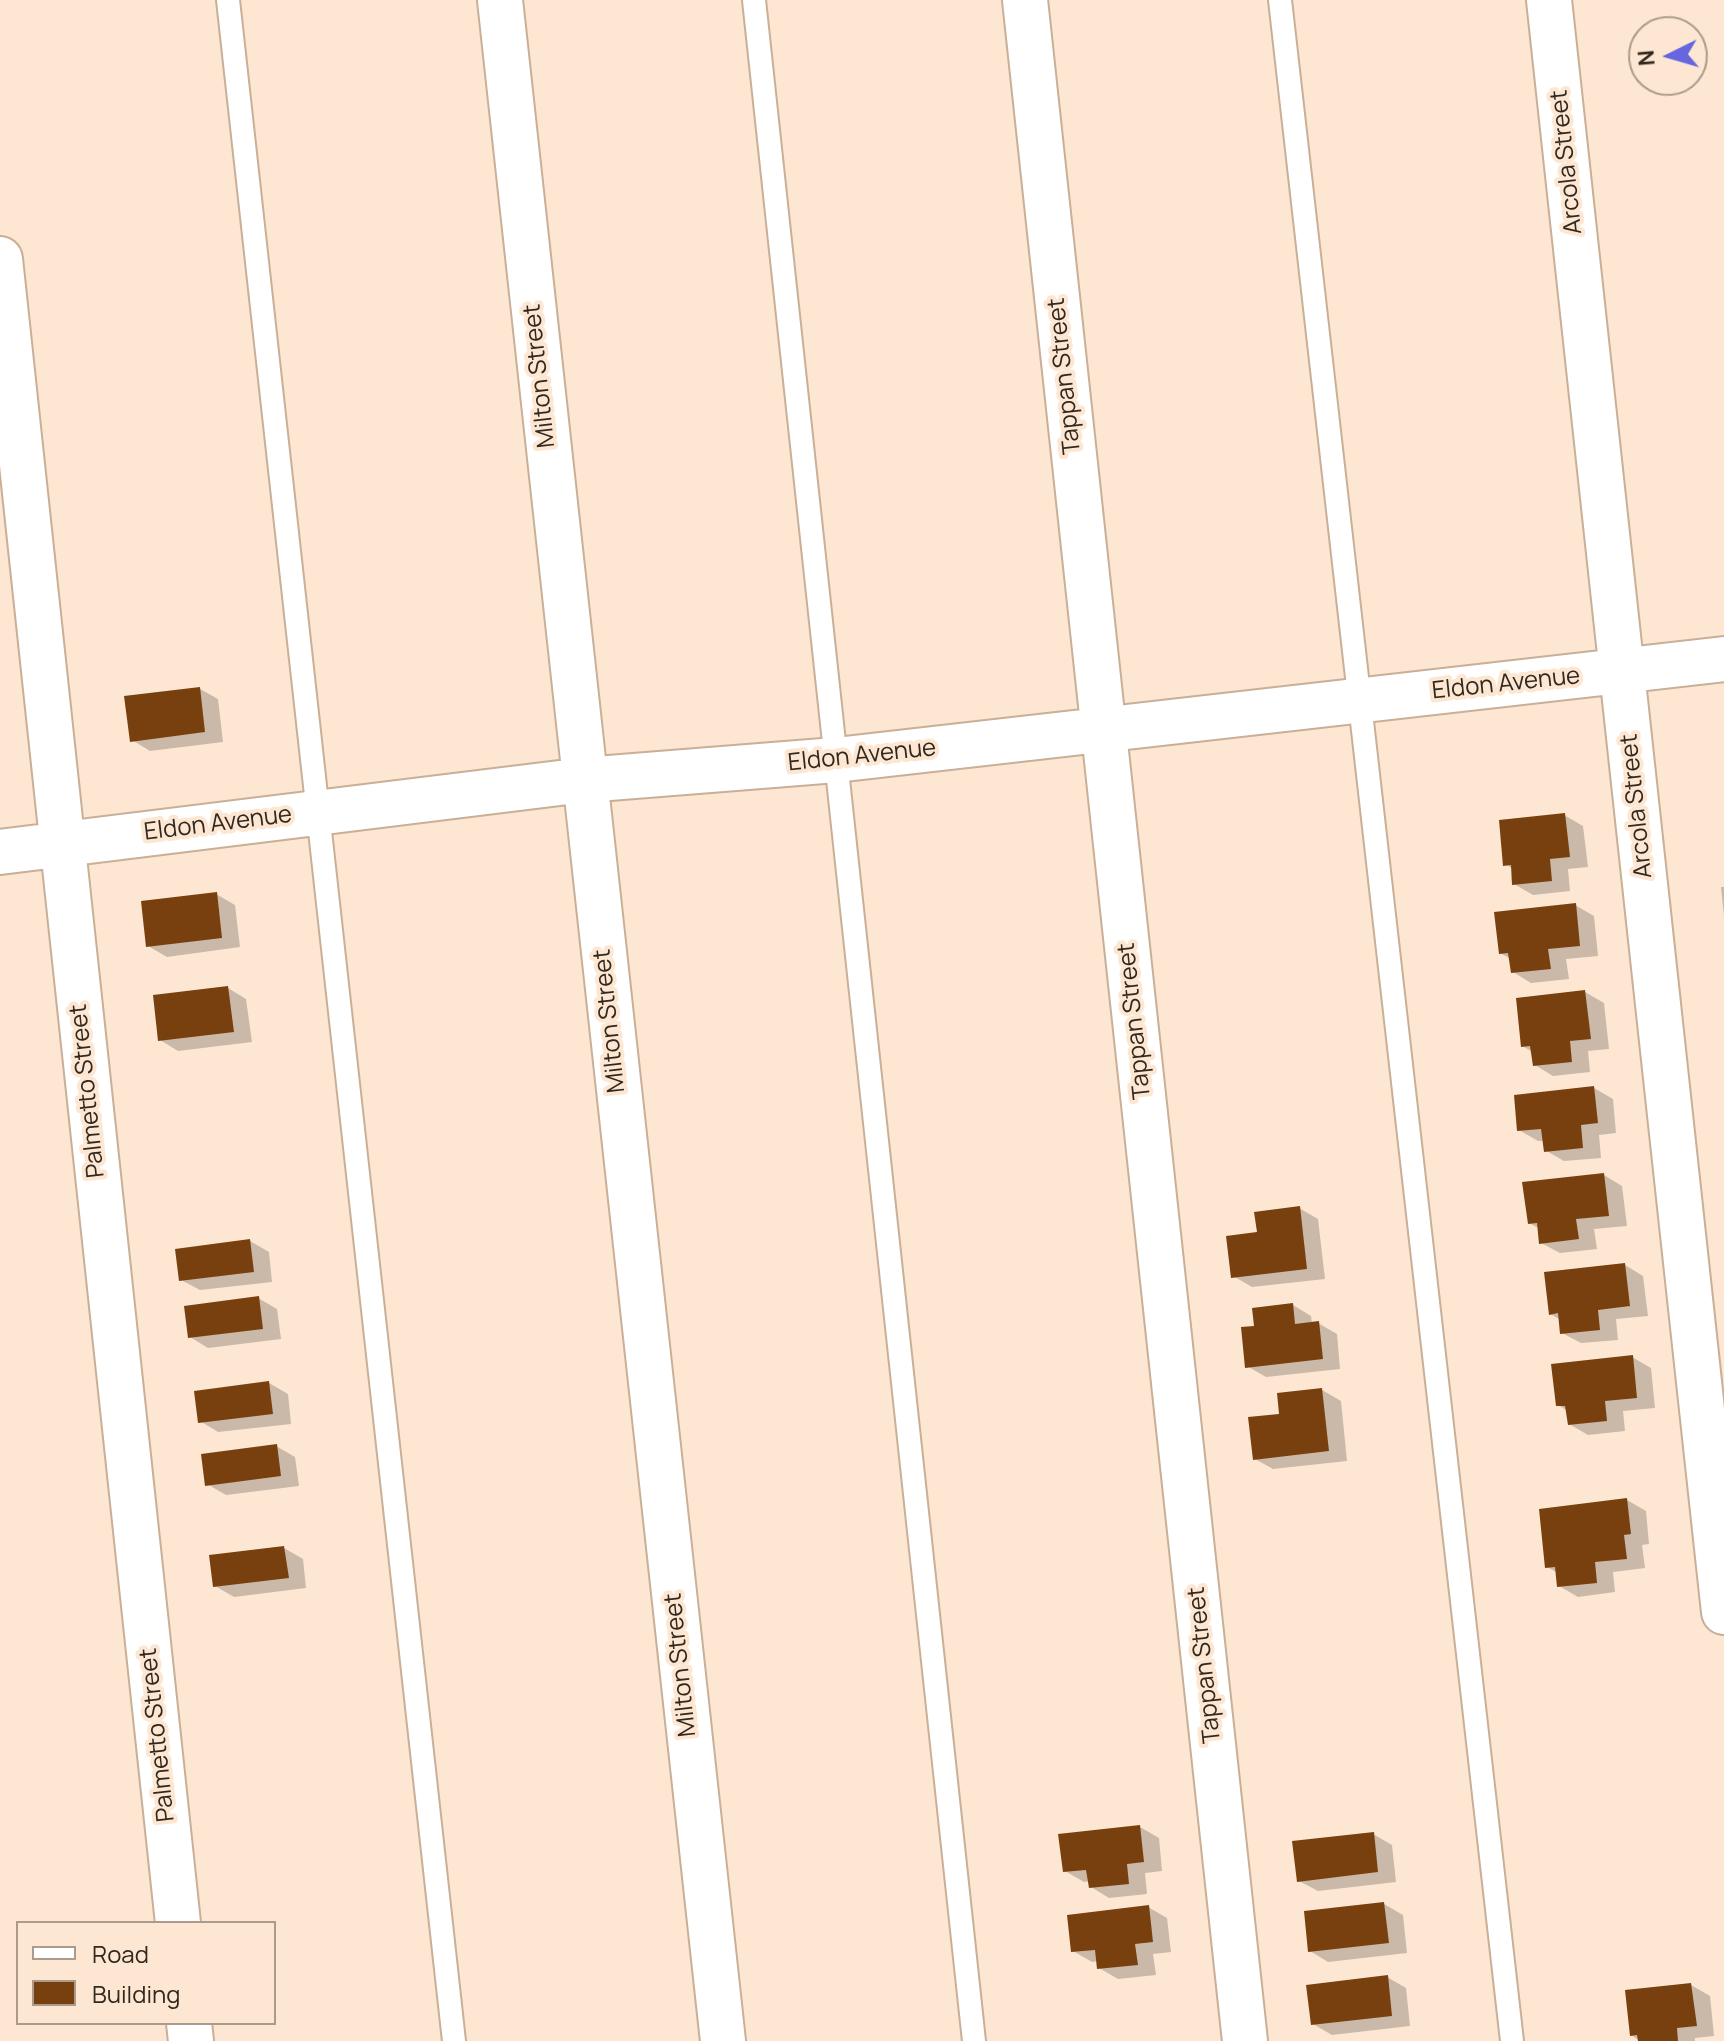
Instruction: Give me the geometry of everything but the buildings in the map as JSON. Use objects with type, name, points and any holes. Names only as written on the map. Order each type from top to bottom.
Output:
[{"type":"street","name":"Milton Street","points":[[500,0],[723,2041]]},
{"type":"street","name":"Tappan Street","points":[[1025,0],[1245,2041]]},
{"type":"street","name":"Arcola Street","points":[[1549,0],[1724,1612]]},
{"type":"street","name":"Palmetto Street","points":[[0,259],[178,1921]]},
{"type":"street","name":"Eldon Avenue","points":[[0,852],[584,780],[836,760],[1724,659]]},
{"type":"lane","points":[[228,0],[454,2041]]},
{"type":"lane","points":[[754,0],[974,2041]]},
{"type":"lane","points":[[1280,0],[1512,2041]]}]
